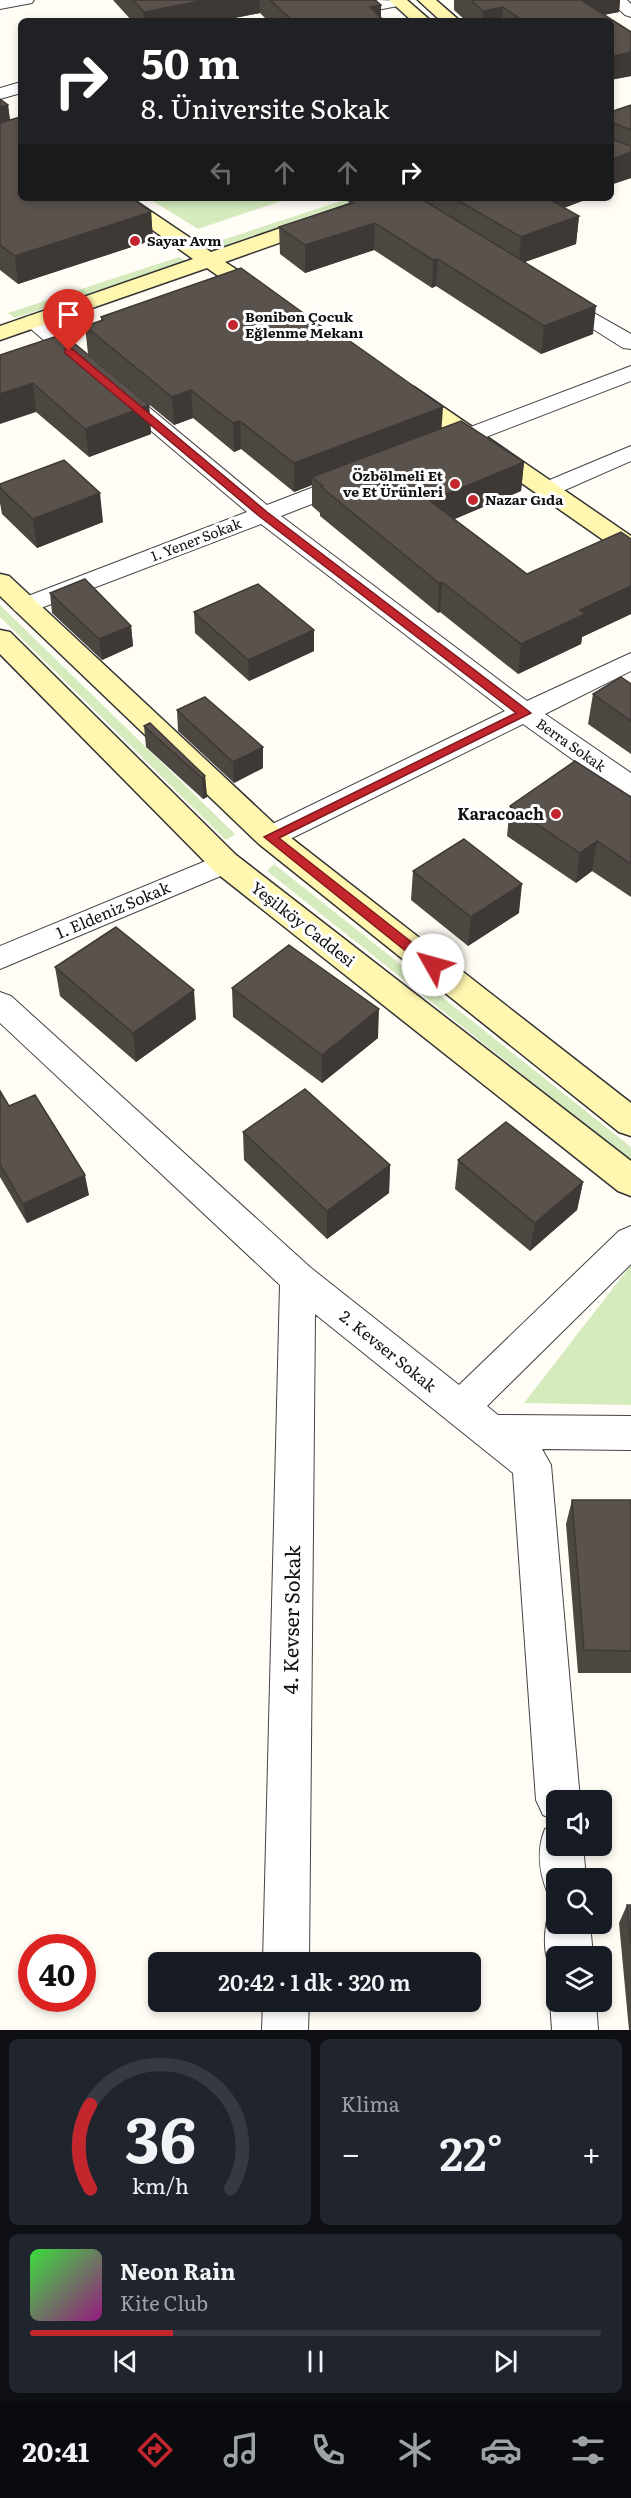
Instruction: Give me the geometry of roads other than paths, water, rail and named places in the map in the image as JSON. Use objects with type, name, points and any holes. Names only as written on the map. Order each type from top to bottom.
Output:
[{"type":"street","points":[[0,4],[26,0]]},
{"type":"street","points":[[308,18],[399,0],[419,18]]},
{"type":"street","points":[[426,0],[447,18]]},
{"type":"street","points":[[617,0],[631,12]]},
{"type":"street","points":[[0,94],[18,88]]},
{"type":"street","points":[[122,201],[186,246],[208,250],[285,312]]},
{"type":"street","points":[[230,231],[319,201]]},
{"type":"street","points":[[11,326],[208,250],[378,201]]},
{"type":"street","points":[[393,201],[409,210]]},
{"type":"street","points":[[164,253],[186,246]]},
{"type":"street","points":[[540,288],[631,343]]},
{"type":"street","name":"Berra Sokak","points":[[11,326],[525,713],[631,787]]},
{"type":"street","points":[[416,455],[631,373]]},
{"type":"street","points":[[392,383],[631,548]]},
{"type":"street","points":[[548,489],[631,453]]},
{"type":"street","name":"1. Yener Sokak","points":[[24,606],[372,472]]},
{"type":"street","points":[[0,582],[270,837],[631,1122]]},
{"type":"street","name":"Yeşilköy Caddesi","points":[[0,638],[225,863],[631,1181]]},
{"type":"street","points":[[225,863],[270,837],[631,661]]},
{"type":"street","name":"1. Eldeniz Sokak","points":[[0,957],[225,863]]},
{"type":"street","name":"2. Kevser Sokak","points":[[0,1004],[298,1279],[532,1465],[557,1790]]},
{"type":"street","points":[[460,1408],[631,1241]]},
{"type":"street","name":"4. Kevser Sokak","points":[[286,1952],[298,1279]]},
{"type":"street","points":[[491,1432],[631,1433]]},
{"type":"street","points":[[285,2030],[286,2012]]},
{"type":"street","points":[[574,2012],[575,2030]]},
{"type":"place","name":"Sayar Avm","points":[[135,241]]},
{"type":"place","name":"Bonibon Çocuk Eğlenme Mekanı","points":[[233,325]]},
{"type":"place","name":"Özbölmeli Et ve Et Ürünleri","points":[[455,484]]},
{"type":"place","name":"Nazar Gıda","points":[[473,500]]},
{"type":"place","name":"Karacoach","points":[[556,814]]}]
